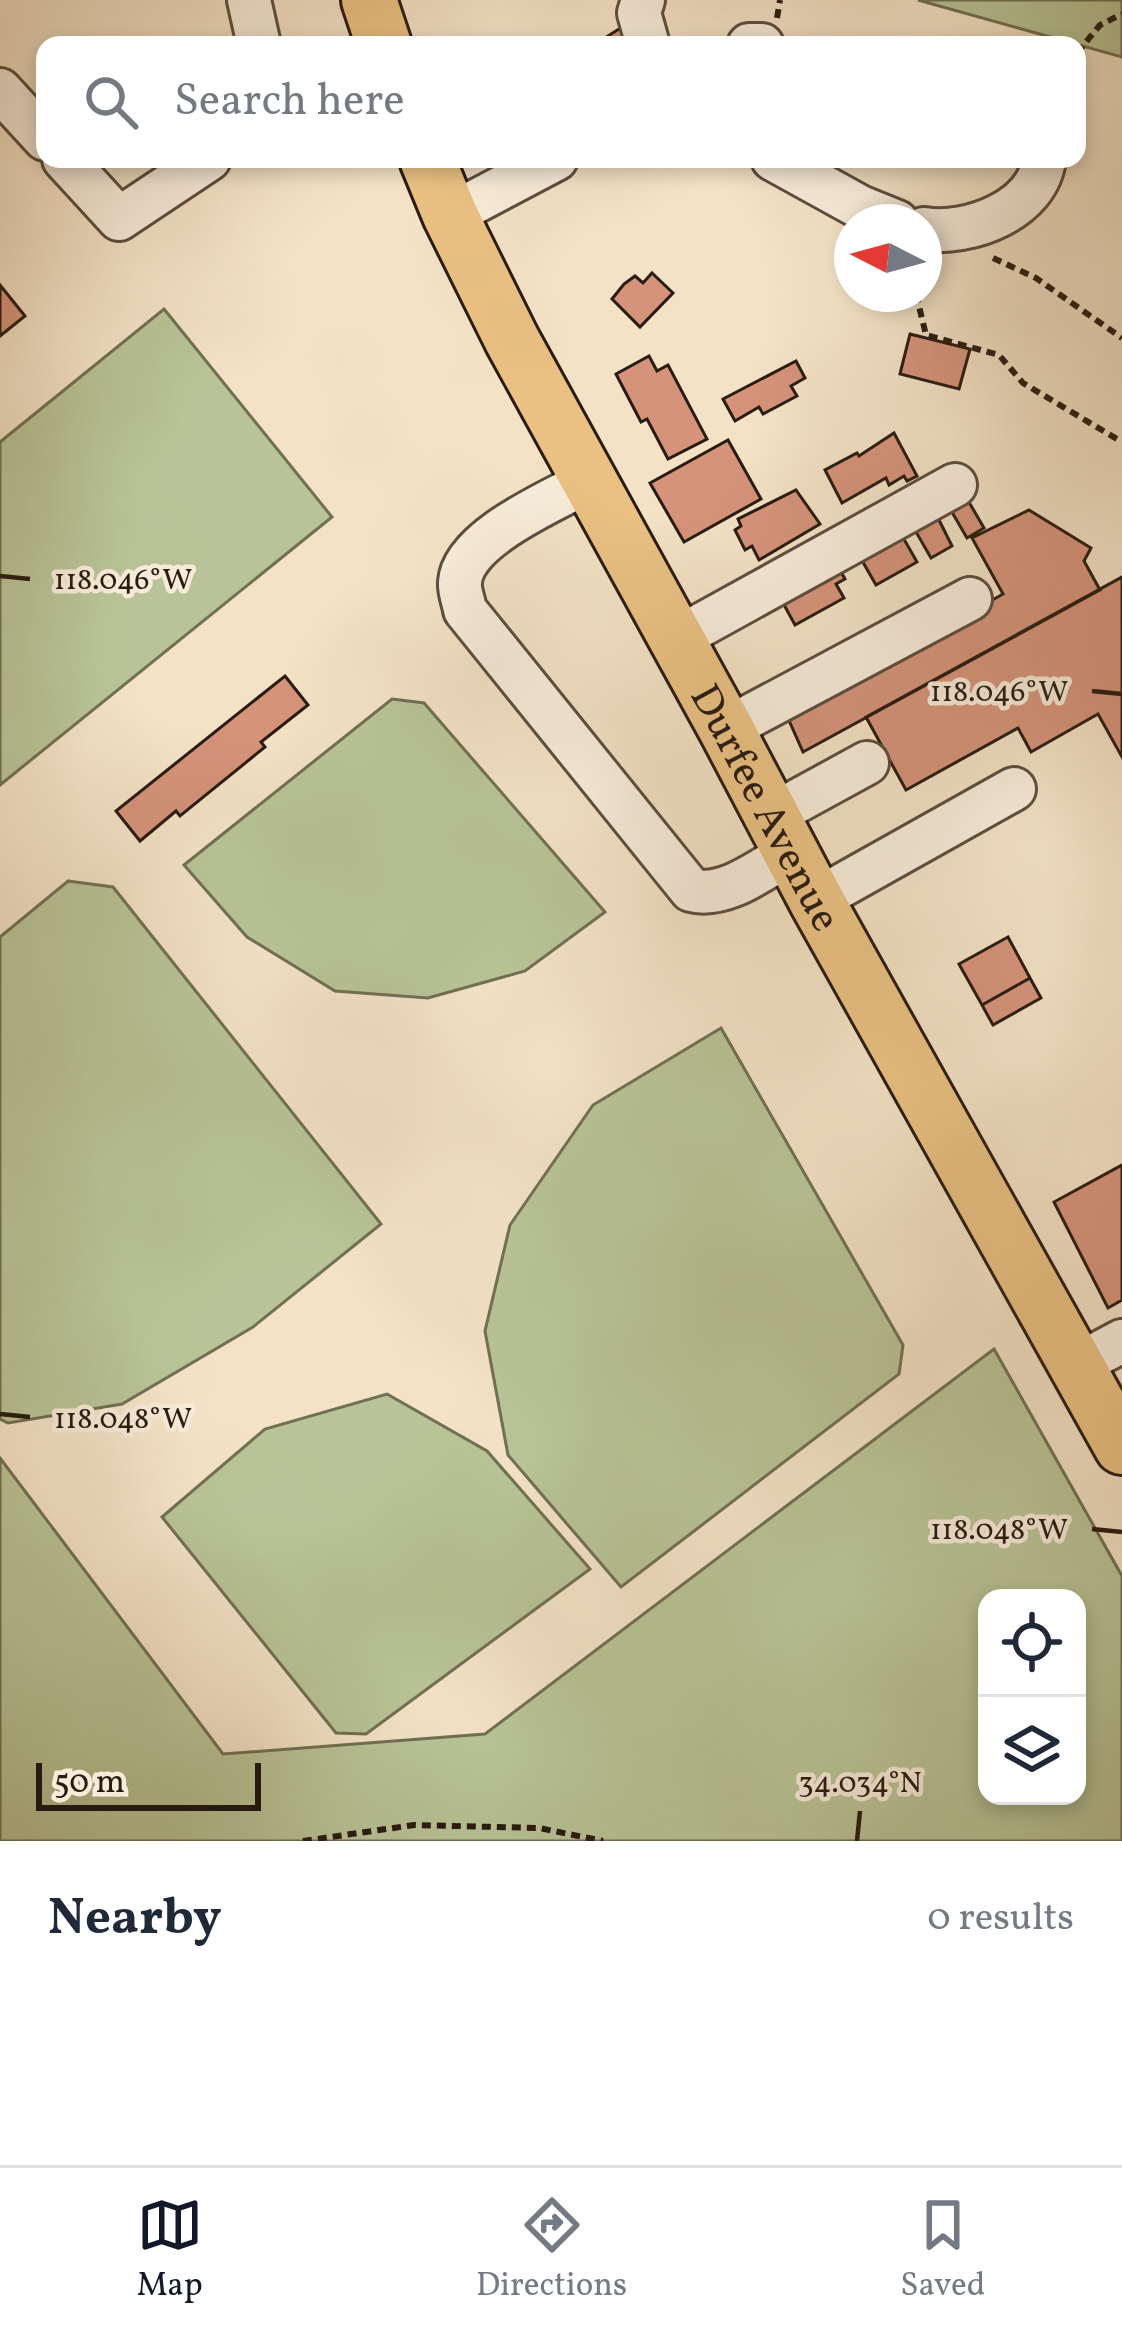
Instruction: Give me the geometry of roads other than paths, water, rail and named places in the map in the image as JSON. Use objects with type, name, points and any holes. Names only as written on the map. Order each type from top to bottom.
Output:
[{"type":"main road","points":[[369,0],[381,36]]},
{"type":"main road","name":"Durfee Avenue","points":[[432,168],[512,340],[815,900],[1100,1353],[1122,1447]]},
{"type":"lane","points":[[249,0],[257,36]]},
{"type":"lane","points":[[643,0],[639,13],[645,36]]},
{"type":"lane","points":[[0,90],[36,129]]},
{"type":"lane","points":[[72,168],[119,219],[196,168]]},
{"type":"lane","points":[[450,215],[539,168]]},
{"type":"lane","points":[[789,168],[855,204]]},
{"type":"lane","points":[[942,229],[970,229],[1010,208],[1036,184],[1041,168]]},
{"type":"lane","points":[[589,481],[482,543],[460,583],[466,610],[691,890],[706,894],[740,882],[780,834],[867,763]]},
{"type":"lane","points":[[676,639],[956,485]]},
{"type":"lane","points":[[726,729],[970,598]]},
{"type":"lane","points":[[815,900],[1013,789]]}]
